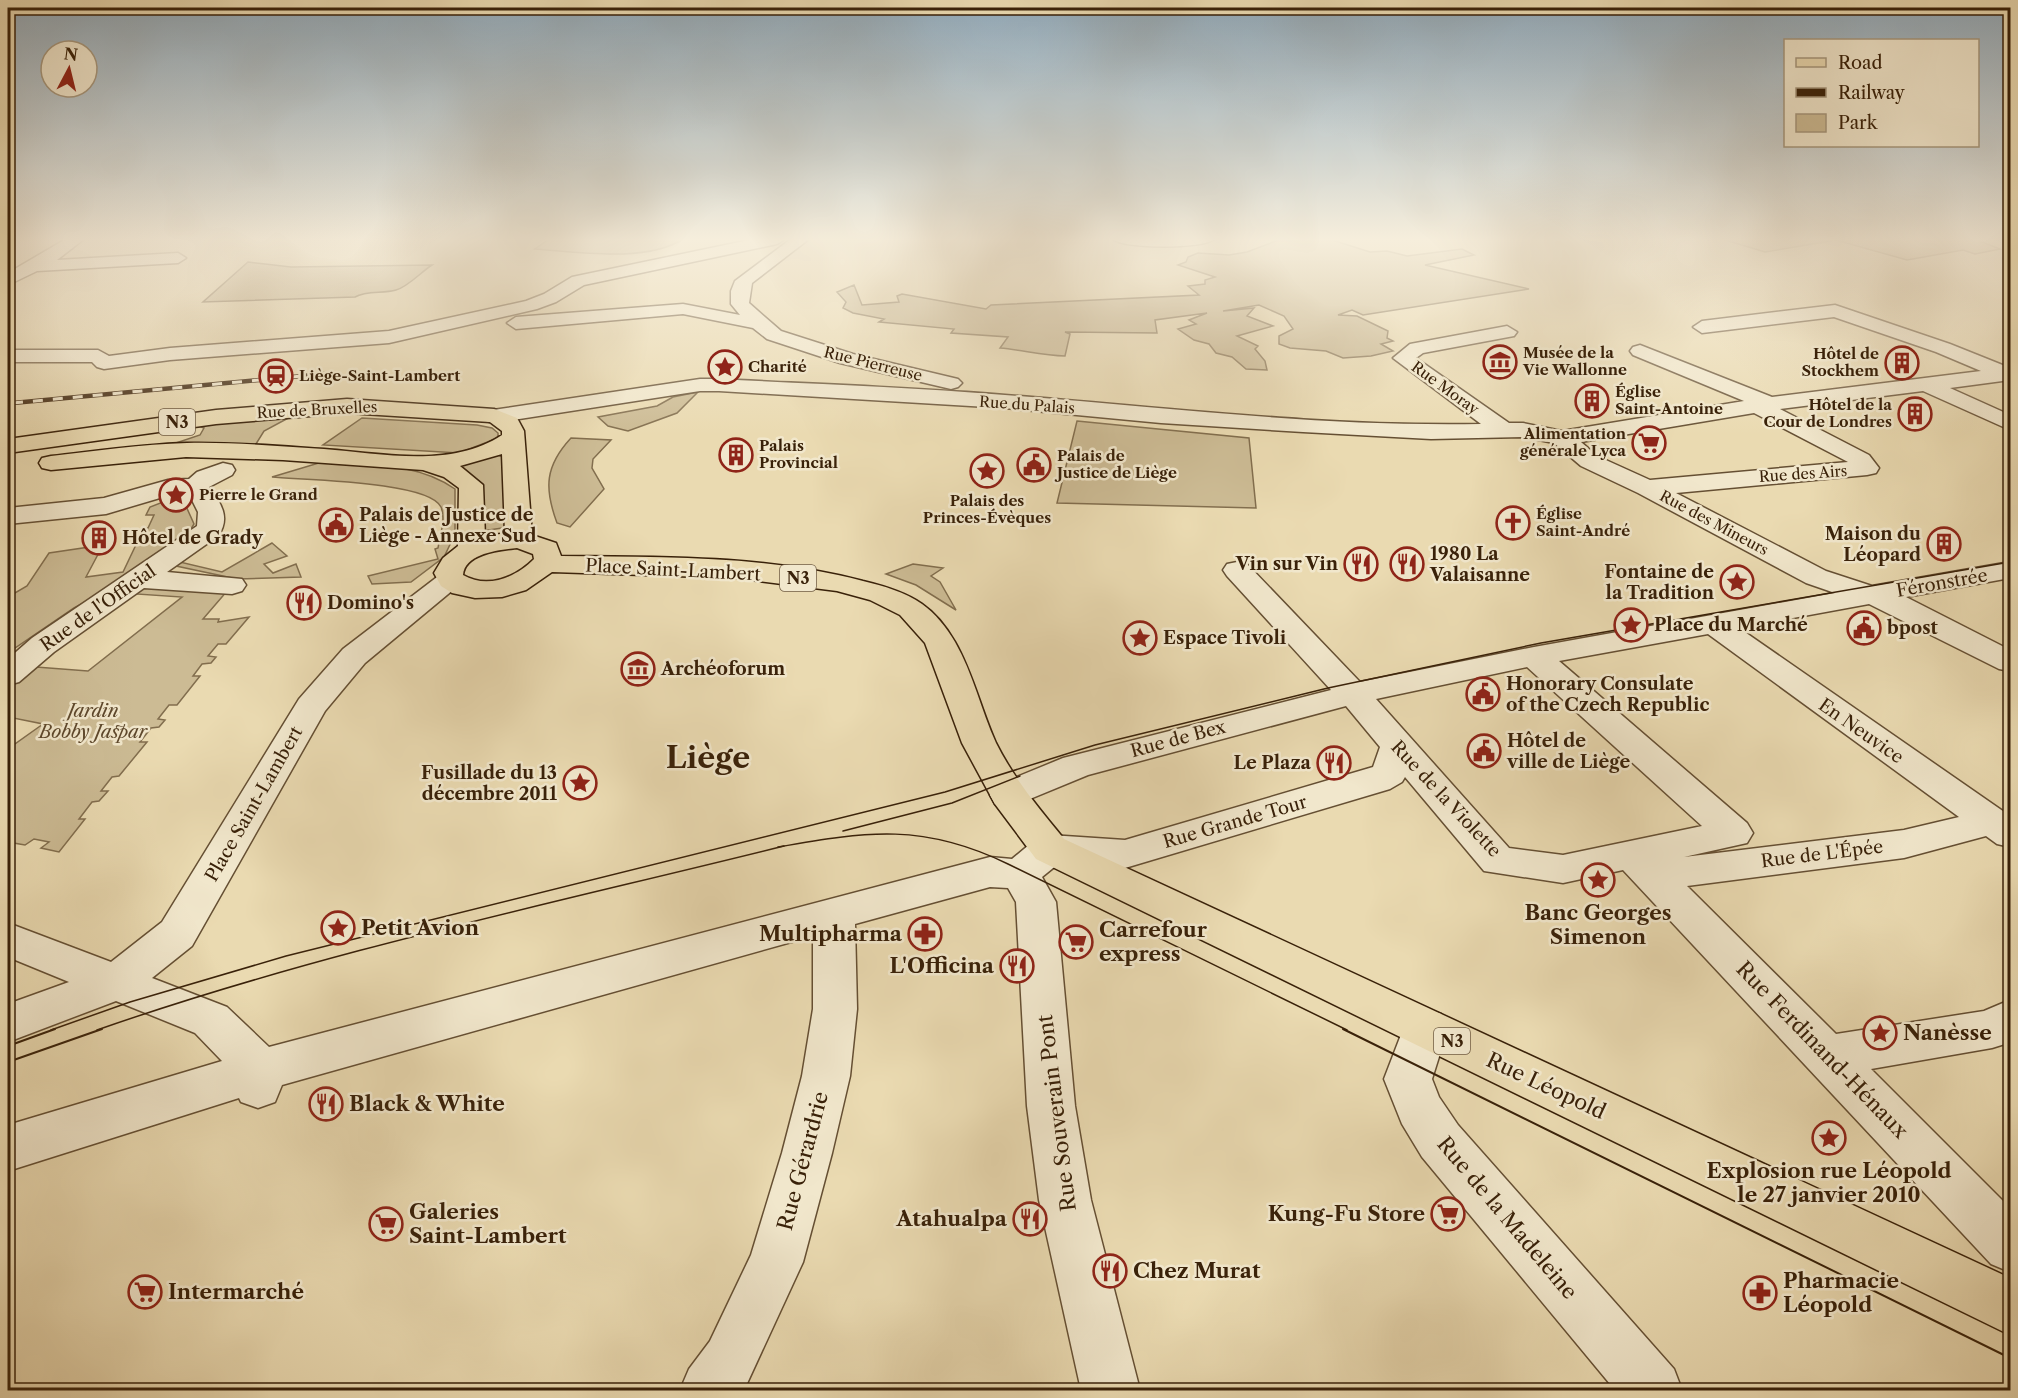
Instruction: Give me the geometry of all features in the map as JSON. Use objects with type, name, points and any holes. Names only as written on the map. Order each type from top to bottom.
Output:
[{"type":"main road","name":"Rue de Bruxelles","points":[[8,446],[216,417],[347,406],[494,416]]},
{"type":"main road","points":[[283,453],[272,441],[274,436],[286,426],[306,416],[347,406]]},
{"type":"main road","points":[[494,416],[509,423],[513,438],[519,540]]},
{"type":"main road","name":"N3","points":[[8,468],[186,450],[283,453],[426,463],[476,456],[495,449],[513,438]]},
{"type":"main road","name":"N3","points":[[426,463],[453,472],[471,485],[472,549]]},
{"type":"main road","points":[[519,540],[546,549],[548,561],[533,576],[502,588],[468,588],[451,580],[448,573],[452,565],[472,549],[503,541],[519,540]]},
{"type":"main road","name":"Place Saint-Lambert","points":[[545,564],[697,569],[782,576],[844,585],[892,599],[910,609],[932,630],[940,643],[979,743],[1008,795],[1035,862]]},
{"type":"main road","name":"Rue Léopold","points":[[1035,862],[1425,1028],[2010,1307]]},
{"type":"street","points":[[380,338],[530,304]]},
{"type":"street","name":"Rue Pierreuse","points":[[740,304],[774,336],[847,359],[958,385],[1004,401]]},
{"type":"street","points":[[8,372],[170,354],[380,338],[453,328],[683,309],[725,325],[759,324]]},
{"type":"street","points":[[1702,327],[1835,311],[1943,348],[2008,374]]},
{"type":"street","name":"Rue Moray","points":[[1502,429],[1403,358],[1417,348],[1507,332]]},
{"type":"street","points":[[1640,351],[1763,405]]},
{"type":"street","points":[[8,356],[98,356],[104,363]]},
{"type":"street","points":[[1562,438],[1763,405],[2008,374]]},
{"type":"street","points":[[1924,384],[2010,423]]},
{"type":"street","name":"Rue du Palais","points":[[494,416],[700,385],[1004,401],[1161,416],[1431,432],[1523,430],[1562,438]]},
{"type":"street","name":"Rue des Airs","points":[[1647,488],[1679,483],[1867,468],[1862,460],[1763,405]]},
{"type":"street","name":"Rue des Mineurs","points":[[1562,438],[1589,461],[1647,488],[1816,577],[1873,595],[2010,662]]},
{"type":"street","points":[[8,516],[106,506],[168,488],[196,486],[206,477],[223,470]]},
{"type":"street","name":"Rue de l'Official","points":[[8,675],[43,645],[208,530],[213,520],[212,511],[196,486]]},
{"type":"street","name":"Rue de la Violette","points":[[1237,570],[1353,694],[1498,861],[1563,870],[1642,866],[1734,833]]},
{"type":"street","name":"Féronstrée","points":[[1873,595],[2010,570]]},
{"type":"street","points":[[140,579],[232,585]]},
{"type":"street","name":"Place Saint-Lambert","points":[[8,1023],[115,983],[177,934],[311,705],[354,656],[398,618],[451,580]]},
{"type":"street","points":[[1353,694],[1533,656],[1873,595]]},
{"type":"street","name":"En Neuvice","points":[[1714,624],[2000,828]]},
{"type":"street","points":[[8,653],[43,645]]},
{"type":"street","points":[[1533,656],[1766,861]]},
{"type":"street","name":"Rue de Bex","points":[[1008,795],[1076,766],[1353,694]]},
{"type":"street","name":"Rue Grande Tour","points":[[8,1148],[259,1081],[990,872],[1035,862],[1125,854],[1377,780],[1389,774],[1397,747]]},
{"type":"street","name":"Rue de L'Épée","points":[[1642,866],[1766,861],[1904,844],[2000,828]]},
{"type":"street","name":"Rue Souverain Pont","points":[[1035,862],[1051,1106],[1065,1200],[1111,1390]]},
{"type":"street","name":"Rue Ferdinand-Hénaux","points":[[1642,866],[2010,1245]]},
{"type":"street","name":"Rue Gérardrie","points":[[710,1390],[730,1361],[776,1263],[807,1153],[826,1076],[835,1009],[834,915]]},
{"type":"street","points":[[8,939],[211,1020],[259,1081]]},
{"type":"street","name":"Rue de la Madeleine","points":[[1425,1028],[1408,1079],[1419,1109],[1440,1141],[1653,1390]]},
{"type":"street","points":[[1827,1056],[2004,1030]]},
{"type":"green space","points":[[845,304],[959,304],[986,309],[991,305],[1432,304],[1363,315],[1352,310],[1338,315],[1357,316],[1388,331],[1387,338],[1393,341],[1381,344],[1393,351],[1371,356],[1343,358],[1326,351],[1290,348],[1279,344],[1279,336],[1293,329],[1284,316],[1259,305],[1223,311],[1254,308],[1247,316],[1273,326],[1237,336],[1258,346],[1255,349],[1265,361],[1267,370],[1246,369],[1232,357],[1216,353],[1209,344],[1194,340],[1178,329],[1196,324],[1189,320],[1207,313],[1155,320],[1157,333],[1065,332],[1070,334],[1065,356],[1000,348],[1008,337],[951,333],[954,329],[879,322],[884,319],[853,313],[843,308]]},
{"type":"green space","points":[[698,392],[677,413],[628,431],[608,426],[598,417],[657,406],[673,397]]},
{"type":"green space","points":[[292,416],[264,431],[256,444],[173,444],[200,435],[204,428],[195,425]]},
{"type":"green space","points":[[362,418],[477,425],[492,428],[498,433],[498,438],[459,453],[323,445]]},
{"type":"green space","points":[[1077,421],[1249,438],[1256,508],[1057,503]]},
{"type":"green space","points":[[571,438],[611,440],[593,459],[592,468],[604,489],[570,527],[557,523],[550,499],[549,478],[556,458]]},
{"type":"green space","points":[[506,448],[509,527],[482,531],[448,464]]},
{"type":"green space","points":[[322,462],[407,469],[440,480],[455,489],[455,534],[444,557],[411,582],[372,584],[368,576],[438,559],[435,549],[438,548],[442,527],[441,507],[432,498],[390,487],[272,477]]},
{"type":"green space","points":[[181,495],[194,524],[188,534],[104,592],[74,608],[15,648],[8,649],[8,597],[27,586],[49,553],[103,545],[86,577],[123,572],[144,528],[148,528],[154,515],[146,515],[150,507]]},
{"type":"green space","points":[[272,543],[287,556],[264,564],[273,573],[296,564],[301,577],[237,579],[176,566],[180,562],[222,572]]},
{"type":"green space","points":[[913,564],[943,568],[931,576],[940,582],[956,610],[916,585],[886,574]]},
{"type":"green space","name":"Jardin Bobby Jaspar","points":[[145,587],[228,590],[203,619],[219,619],[218,622],[249,617],[226,644],[218,644],[208,656],[216,657],[211,663],[202,664],[193,676],[200,676],[177,705],[169,705],[158,719],[165,720],[159,727],[151,728],[140,742],[147,742],[119,776],[112,777],[101,791],[108,791],[99,801],[92,802],[79,819],[85,819],[59,852],[41,848],[49,842],[34,839],[25,845],[8,842],[8,749],[43,724],[8,717],[8,689],[36,667],[88,671],[182,597],[136,594]]},
{"type":"tram line","points":[[51,1030],[130,1002],[286,956],[945,792],[1095,745],[1328,688],[1541,643],[2010,562]]},
{"type":"tram line","points":[[843,831],[952,803],[1020,776]]},
{"type":"tram line","points":[[784,846],[840,837],[895,834],[922,836],[978,851],[1347,1030]]},
{"type":"tram line","points":[[97,1030],[266,976],[438,930],[784,846]]},
{"type":"tram line","points":[[778,847],[784,846]]},
{"type":"tram line","points":[[8,1046],[55,1029]]},
{"type":"tram line","points":[[8,1062],[102,1029]]},
{"type":"tram line","points":[[1343,1029],[2010,1358]]},
{"type":"railway","points":[[13,403],[324,374]]},
{"type":"place","name":"Musée de la Vie Wallonne","points":[[1500,362]]},
{"type":"place","name":"Hôtel de Stockhem","points":[[1902,363]]},
{"type":"place","name":"Charité","points":[[725,367]]},
{"type":"place","name":"Liège-Saint-Lambert","points":[[276,376]]},
{"type":"place","name":"Église Saint-Antoine","points":[[1592,401]]},
{"type":"place","name":"Hôtel de la Cour de Londres","points":[[1915,414]]},
{"type":"place","name":"Alimentation générale Lyca","points":[[1649,443]]},
{"type":"place","name":"Palais Provincial","points":[[736,455]]},
{"type":"place","name":"Palais de Justice de Liège","points":[[1034,465]]},
{"type":"place","name":"Palais des Princes-Évèques","points":[[987,471]]},
{"type":"place","name":"Pierre le Grand","points":[[176,495]]},
{"type":"place","name":"Église Saint-André","points":[[1513,523]]},
{"type":"place","name":"Palais de Justice de Liège - Annexe Sud","points":[[336,525]]},
{"type":"place","name":"Hôtel de Grady","points":[[99,538]]},
{"type":"place","name":"Maison du Léopard","points":[[1944,544]]},
{"type":"place","name":"Vin sur Vin","points":[[1361,564]]},
{"type":"place","name":"1980 La Valaisanne","points":[[1407,564]]},
{"type":"place","name":"Fontaine de la Tradition","points":[[1737,582]]},
{"type":"place","name":"Domino's","points":[[304,603]]},
{"type":"place","name":"Place du Marché","points":[[1631,625]]},
{"type":"place","name":"bpost","points":[[1864,628]]},
{"type":"place","name":"Espace Tivoli","points":[[1140,638]]},
{"type":"place","name":"Archéoforum","points":[[638,669]]},
{"type":"place","name":"Honorary Consulate of the Czech Republic","points":[[1483,694]]},
{"type":"place","name":"Hôtel de ville de Liège","points":[[1484,751]]},
{"type":"place","name":"Le Plaza","points":[[1334,763]]},
{"type":"place","name":"Fusillade du 13 décembre 2011","points":[[580,783]]},
{"type":"place","name":"Banc Georges Simenon","points":[[1598,880]]},
{"type":"place","name":"Petit Avion","points":[[338,928]]},
{"type":"place","name":"Multipharma","points":[[925,934]]},
{"type":"place","name":"Carrefour express","points":[[1076,942]]},
{"type":"place","name":"L'Officina","points":[[1017,966]]},
{"type":"place","name":"Nanèsse","points":[[1880,1033]]},
{"type":"place","name":"Black & White","points":[[326,1104]]},
{"type":"place","name":"Explosion rue Léopold le 27 janvier 2010","points":[[1829,1138]]},
{"type":"place","name":"Kung-Fu Store","points":[[1448,1214]]},
{"type":"place","name":"Atahualpa","points":[[1030,1219]]},
{"type":"place","name":"Galeries Saint-Lambert","points":[[386,1224]]},
{"type":"place","name":"Chez Murat","points":[[1110,1271]]},
{"type":"place","name":"Intermarché","points":[[145,1292]]},
{"type":"place","name":"Pharmacie Léopold","points":[[1760,1293]]},
{"type":"district","name":"Liège","points":[[708,758]]}]
